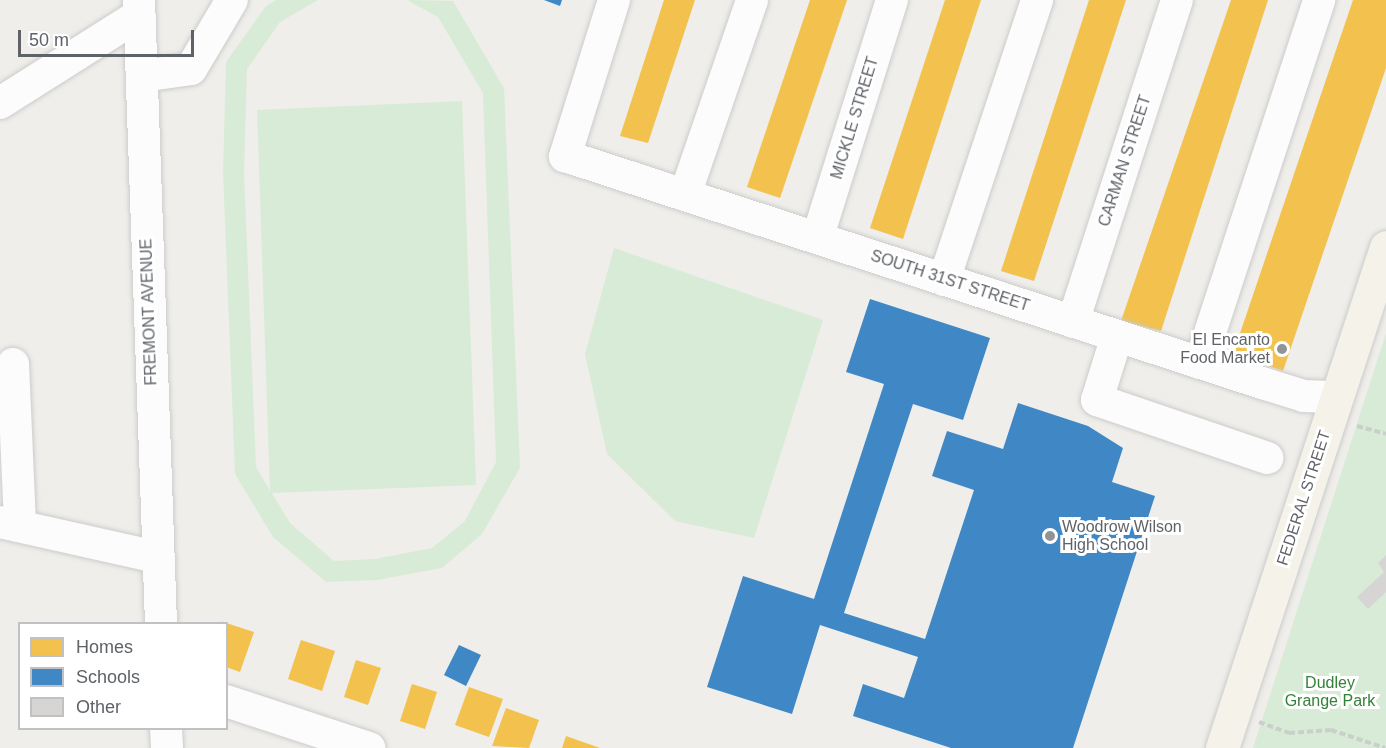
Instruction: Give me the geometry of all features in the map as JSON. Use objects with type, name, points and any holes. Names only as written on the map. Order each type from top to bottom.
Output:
[{"type":"main road","name":"FEDERAL STREET","points":[[1222,748],[1386,247]]},
{"type":"street","points":[[142,76],[191,69],[232,0]]},
{"type":"street","name":"SOUTH 31ST STREET","points":[[614,0],[565,156],[818,236],[944,280],[1304,396],[1337,397]]},
{"type":"street","points":[[685,195],[752,0]]},
{"type":"street","name":"MICKLE STREET","points":[[818,236],[892,0]]},
{"type":"street","points":[[944,280],[1037,0]]},
{"type":"street","name":"CARMAN STREET","points":[[1074,322],[1177,0]]},
{"type":"street","points":[[1200,363],[1318,0]]},
{"type":"street","points":[[0,103],[139,8]]},
{"type":"street","name":"FREMONT AVENUE","points":[[139,8],[161,622]]},
{"type":"street","points":[[1117,336],[1096,399],[1267,458]]},
{"type":"street","points":[[13,364],[5,525],[157,557]]},
{"type":"street","points":[[228,702],[369,748]]},
{"type":"street","points":[[166,730],[167,748]]},
{"type":"path","points":[[1233,714],[1289,733],[1331,730],[1385,748]]},
{"type":"green space","points":[[276,0],[318,0],[280,22],[247,69],[244,172],[256,467],[270,491],[257,110],[462,101],[476,485],[272,493],[290,523],[334,561],[375,559],[432,548],[465,521],[496,462],[483,93],[438,17],[407,0],[453,1],[504,88],[520,468],[482,534],[442,568],[377,580],[326,582],[273,537],[235,474],[223,172],[226,62],[266,6]]},
{"type":"green space","points":[[614,248],[823,320],[754,538],[675,521],[607,454],[585,354]]},
{"type":"green space","name":"Dudley Grange Park","points":[[1386,333],[1386,748],[1253,748]]},
{"type":"building: Homes","points":[[664,0],[695,0],[648,143],[620,136]]},
{"type":"building: Homes","points":[[810,0],[847,0],[780,198],[747,187]]},
{"type":"building: Homes","points":[[945,0],[981,0],[903,239],[870,228]]},
{"type":"building: Homes","points":[[1089,0],[1126,0],[1034,281],[1001,271]]},
{"type":"building: Homes","points":[[1231,0],[1268,0],[1161,331],[1121,321]]},
{"type":"building: Homes","points":[[1353,0],[1386,0],[1386,68],[1283,371],[1233,354]]},
{"type":"building: Homes","points":[[228,624],[254,632],[240,672],[228,668]]},
{"type":"building: Homes","points":[[301,640],[335,651],[322,691],[288,679]]},
{"type":"building: Homes","points":[[356,660],[381,668],[368,705],[344,697]]},
{"type":"building: Homes","points":[[412,684],[437,692],[425,729],[400,721]]},
{"type":"building: Homes","points":[[469,687],[503,699],[489,737],[455,725]]},
{"type":"building: Homes","points":[[506,708],[539,720],[529,748],[492,746]]},
{"type":"building: Homes","points":[[566,736],[600,748],[562,748]]},
{"type":"building: Schools","points":[[544,0],[562,0],[560,6]]},
{"type":"building: Schools","name":"Woodrow Wilson High School","points":[[870,299],[990,338],[963,420],[913,404],[844,613],[925,639],[974,490],[932,476],[947,431],[1003,449],[1018,403],[1088,426],[1123,448],[1112,482],[1155,496],[1073,748],[951,748],[853,716],[863,684],[904,698],[918,657],[820,625],[792,714],[707,687],[743,576],[814,599],[884,384],[846,372]]},
{"type":"building: Schools","points":[[459,645],[481,655],[466,686],[444,675]]},
{"type":"building: Other","points":[[1386,555],[1386,592],[1368,609],[1357,597],[1384,572],[1378,563]]},
{"type":"place","name":"El Encanto Food Market","points":[[1282,349]]},
{"type":"place","name":"Woodrow Wilson High School","points":[[1050,536]]}]
